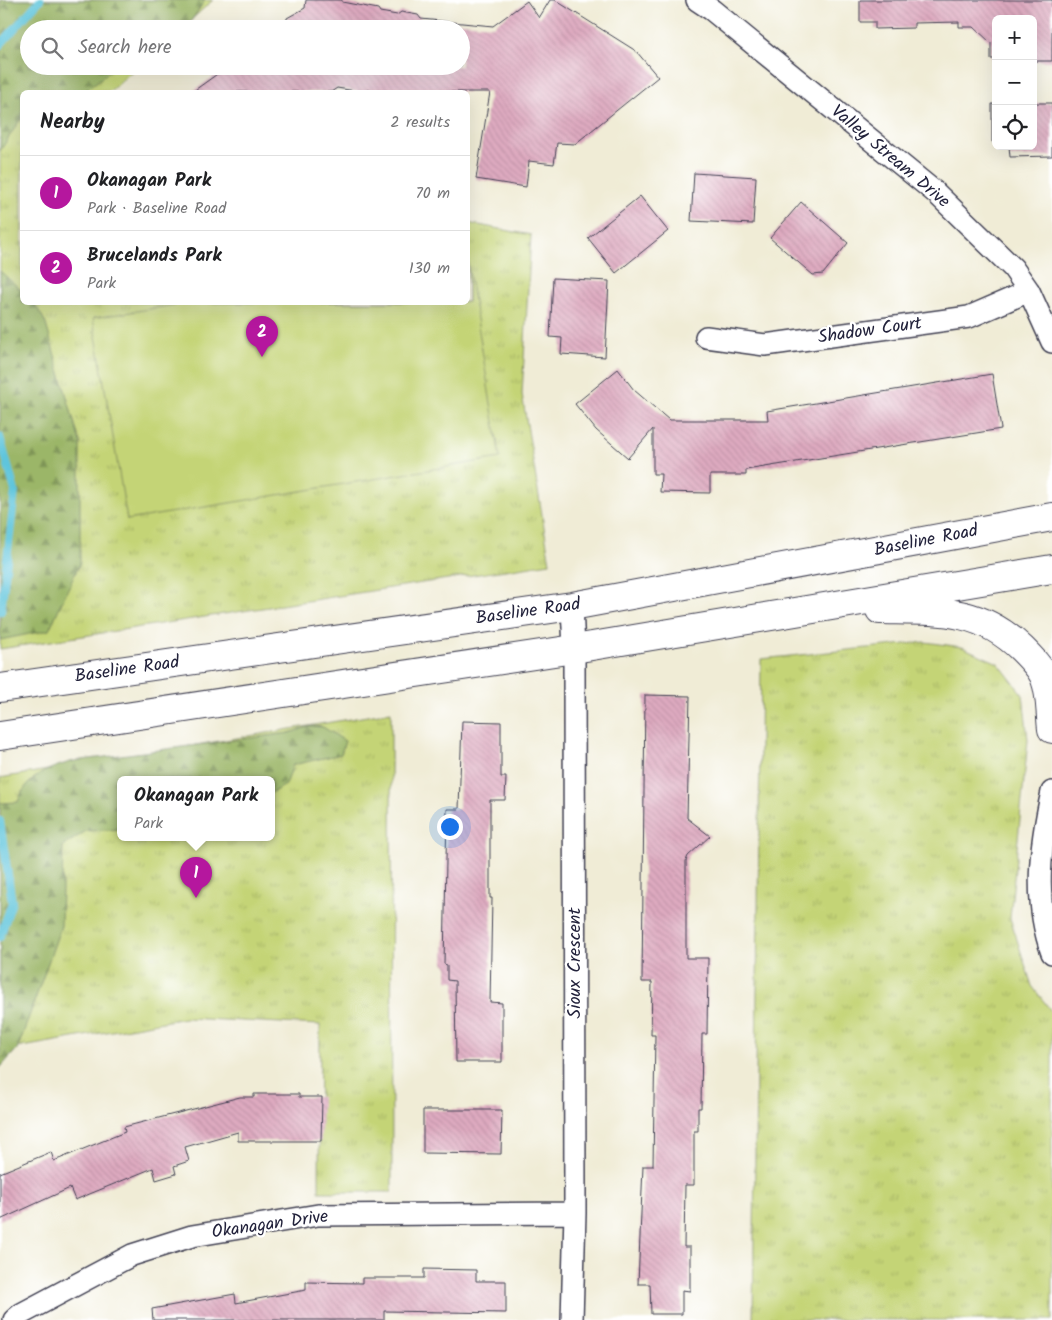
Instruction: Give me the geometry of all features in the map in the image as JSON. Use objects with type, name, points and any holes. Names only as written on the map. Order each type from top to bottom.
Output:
[{"type":"main road","name":"Baseline Road","points":[[0,688],[572,606],[1052,517]]},
{"type":"main road","points":[[0,736],[574,648],[1052,569]]},
{"type":"main road","points":[[798,610],[942,611],[970,616],[992,625],[1006,634],[1029,656],[1045,679],[1052,729]]},
{"type":"street","name":"Valley Stream Drive","points":[[697,0],[720,16],[936,193],[1013,268],[1029,291],[1052,342]]},
{"type":"street","name":"Shadow Court","points":[[706,337],[765,345],[969,317],[1029,291]]},
{"type":"street","name":"Sioux Crescent","points":[[572,606],[574,648],[575,1213],[572,1320]]},
{"type":"street","points":[[1052,792],[1043,833],[1040,888],[1044,932],[1052,953]]},
{"type":"street","name":"Okanagan Drive","points":[[14,1320],[21,1314],[132,1255],[192,1236],[318,1215],[575,1213]]},
{"type":"green space","points":[[0,0],[213,0],[191,20],[20,20],[20,75],[128,75],[111,90],[20,90],[20,305],[470,305],[470,223],[531,235],[522,394],[550,563],[0,649]]},
{"type":"green space","points":[[1,0],[205,0],[192,20],[20,20],[20,75],[105,75],[86,90],[20,90],[20,120],[0,151]]},
{"type":"green space","points":[[0,271],[20,289],[20,305],[35,305],[45,321],[80,442],[80,563],[49,630],[0,640]]},
{"type":"green space","points":[[470,277],[500,458],[127,520],[93,318],[174,305],[470,305]]},
{"type":"green space","points":[[925,642],[962,647],[998,663],[1023,695],[1028,740],[1010,918],[1032,986],[1052,1012],[1052,1320],[753,1320],[761,659]]},
{"type":"green space","points":[[391,712],[392,1192],[319,1192],[320,1025],[185,1018],[0,1051],[0,778]]},
{"type":"green space","points":[[311,726],[323,727],[345,741],[341,754],[293,765],[286,785],[275,791],[275,776],[117,776],[117,829],[86,831],[63,846],[61,926],[18,1048],[0,1068],[0,803],[18,802],[22,793],[33,779],[47,770],[74,761],[289,733]]},
{"type":"building","points":[[306,0],[342,0],[342,2],[378,9],[380,12],[397,15],[401,12],[418,15],[421,19],[431,20],[287,20],[287,18],[305,8]]},
{"type":"building","points":[[550,0],[555,0],[636,51],[658,77],[575,144],[557,143],[554,164],[529,161],[526,187],[476,179],[490,92],[470,92],[470,90],[349,90],[337,88],[334,90],[195,90],[216,75],[470,75],[470,24],[493,26],[527,1],[539,18]]},
{"type":"building","points":[[860,0],[1052,0],[1052,61],[1037,61],[1037,15],[992,15],[992,59],[991,43],[974,27],[959,27],[959,22],[914,23],[914,28],[875,29],[875,22],[860,22]]},
{"type":"building","points":[[1037,103],[1052,103],[1052,156],[1010,157],[1009,150],[1037,150]]},
{"type":"building","points":[[694,173],[756,177],[753,224],[691,221]]},
{"type":"building","points":[[640,196],[668,231],[616,273],[588,238]]},
{"type":"building","points":[[801,202],[848,243],[823,274],[813,275],[770,238]]},
{"type":"building","points":[[553,278],[609,281],[605,357],[561,354],[562,338],[550,337]]},
{"type":"building","points":[[618,369],[634,390],[669,420],[768,420],[767,411],[992,374],[1001,429],[746,470],[746,475],[710,475],[710,493],[660,492],[661,474],[653,474],[653,429],[628,458],[596,430],[575,404]]},
{"type":"building","points":[[645,695],[690,696],[687,818],[710,836],[688,856],[686,861],[686,958],[708,958],[707,1034],[702,1034],[701,1108],[698,1108],[698,1131],[694,1131],[694,1185],[685,1185],[684,1247],[690,1247],[690,1291],[682,1290],[682,1314],[651,1314],[650,1284],[638,1284],[643,1166],[653,1166],[655,1035],[651,1035],[652,982],[642,982]]},
{"type":"building","points":[[462,721],[501,722],[501,777],[506,777],[505,800],[490,800],[490,898],[492,898],[490,1002],[502,1003],[502,1062],[456,1062],[455,981],[447,980],[447,965],[444,964],[447,809],[459,809]]},
{"type":"building","points":[[254,1094],[299,1094],[299,1097],[322,1097],[321,1141],[238,1141],[238,1132],[185,1147],[189,1161],[174,1166],[176,1174],[156,1180],[153,1168],[75,1200],[70,1188],[0,1220],[0,1173],[51,1152],[54,1161],[125,1132],[124,1127],[240,1097],[254,1097]]},
{"type":"building","points":[[423,1110],[502,1110],[501,1154],[423,1153]]},
{"type":"building","points":[[424,1269],[476,1270],[476,1281],[506,1281],[506,1313],[384,1311],[384,1320],[153,1320],[152,1309],[235,1294],[236,1303],[306,1290],[306,1282],[362,1283],[362,1278],[424,1278]]},
{"type":"waterway","points":[[22,20],[40,0]]},
{"type":"waterway","points":[[0,45],[20,22]]},
{"type":"waterway","points":[[0,437],[15,491],[1,611]]},
{"type":"waterway","points":[[0,821],[12,902],[0,937]]},
{"type":"place","name":"Brucelands Park","points":[[262,357]]},
{"type":"place","name":"Okanagan Park","points":[[196,898]]}]
